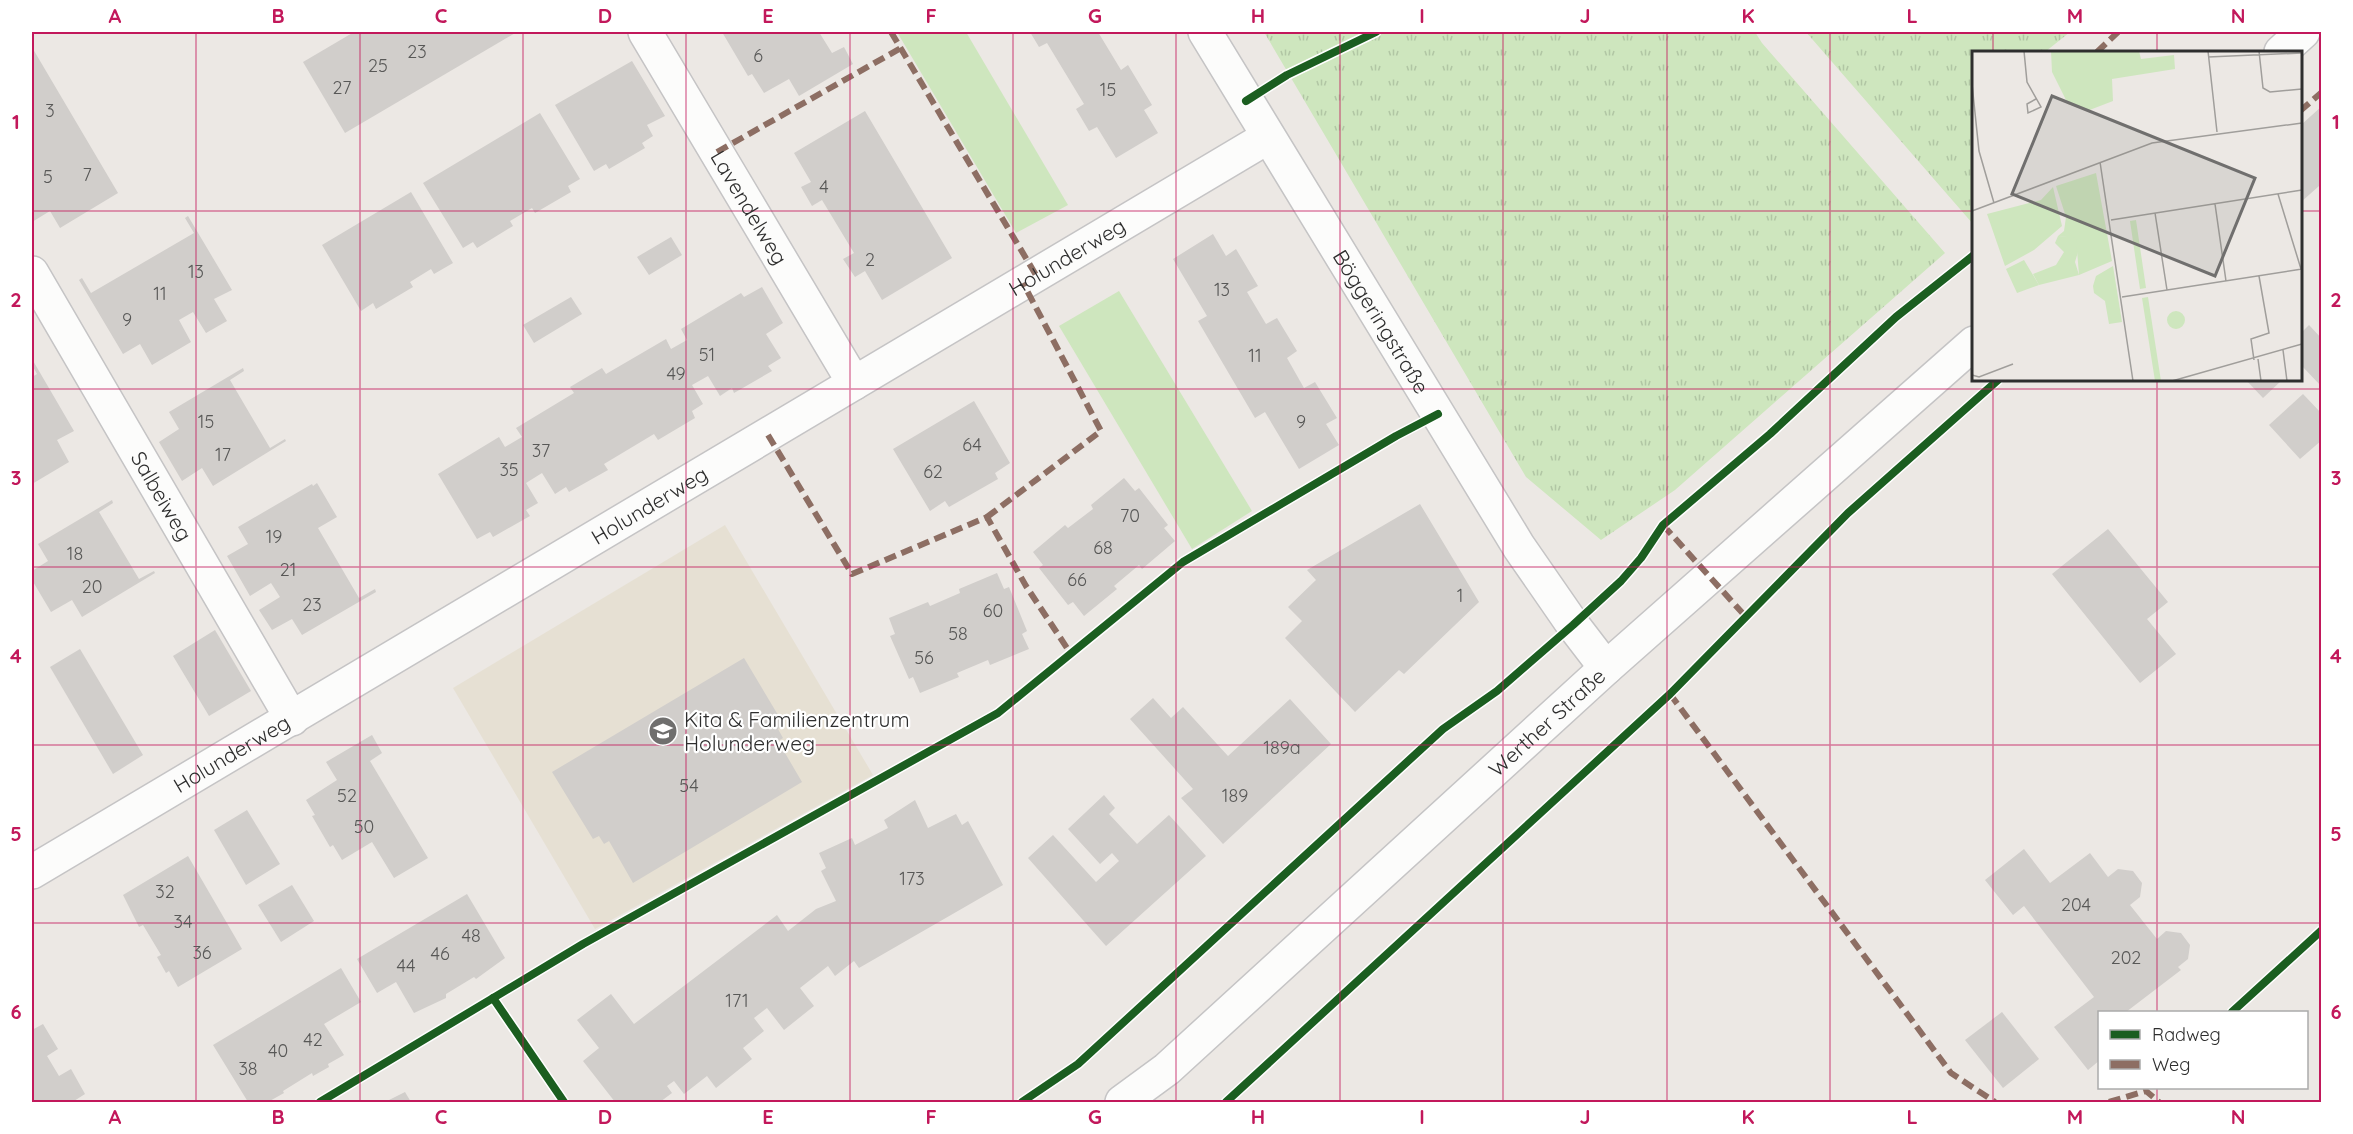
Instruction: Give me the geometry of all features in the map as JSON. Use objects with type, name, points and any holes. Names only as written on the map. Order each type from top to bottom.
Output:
[{"type":"street","name":"Lavendelweg","points":[[645,32],[854,383]]},
{"type":"street","name":"Böggeringstraße","points":[[1204,32],[1519,547],[1606,668]]},
{"type":"street","points":[[2282,51],[2303,32]]},
{"type":"street","name":"Holunderweg","points":[[32,872],[1268,137]]},
{"type":"street","name":"Salbeiweg","points":[[32,273],[292,719]]},
{"type":"street","name":"Werther Straße","points":[[1122,1102],[1176,1061],[1606,668],[1972,344]]},
{"type":"shaded area","name":"Kita & Familienzentrum Holunderweg","points":[[725,525],[873,775],[595,929],[453,688]]},
{"type":"green space","points":[[897,32],[966,32],[1068,205],[1016,233]]},
{"type":"green space","points":[[1264,32],[1755,32],[1762,43],[1945,253],[1675,490],[1601,540],[1526,477]]},
{"type":"green space","points":[[1806,32],[2070,32],[2046,51],[1972,51],[1972,223]]},
{"type":"green space","points":[[1119,291],[1252,511],[1192,549],[1059,326]]},
{"type":"building","points":[[354,32],[517,32],[345,133],[303,62]]},
{"type":"building","points":[[722,32],[819,32],[832,53],[844,47],[853,64],[799,96],[789,79],[764,93],[752,74],[748,76]]},
{"type":"building","points":[[1030,32],[1098,32],[1121,70],[1128,65],[1152,105],[1144,110],[1158,133],[1116,158],[1097,127],[1089,131],[1076,109],[1084,104],[1047,43],[1039,47]]},
{"type":"building","points":[[33,49],[118,193],[60,228],[50,211],[32,222]]},
{"type":"building","points":[[632,61],[665,116],[647,125],[653,136],[642,143],[645,148],[609,169],[606,164],[594,171],[555,105]]},
{"type":"building","points":[[2322,106],[2322,189],[2319,186],[2302,201],[2302,124]]},
{"type":"building","points":[[865,111],[952,258],[882,300],[865,271],[855,277],[843,259],[854,253],[822,200],[812,206],[801,187],[811,182],[794,153]]},
{"type":"building","points":[[540,113],[580,179],[568,186],[571,192],[535,213],[532,208],[510,221],[513,226],[477,248],[473,242],[463,248],[423,183]]},
{"type":"building","points":[[411,192],[453,263],[434,274],[431,269],[410,282],[413,287],[376,309],[373,303],[361,311],[322,245]]},
{"type":"building","points":[[188,216],[232,290],[214,299],[227,321],[206,333],[193,312],[179,320],[191,342],[152,365],[140,344],[123,354],[79,280],[82,278],[91,293],[194,233],[185,218]]},
{"type":"building","points":[[1213,234],[1226,256],[1236,249],[1258,286],[1247,292],[1266,324],[1277,318],[1297,351],[1287,358],[1304,388],[1315,382],[1337,418],[1326,424],[1339,445],[1299,469],[1265,412],[1255,418],[1198,321],[1207,316],[1173,259]]},
{"type":"building","points":[[671,237],[682,255],[649,275],[637,257]]},
{"type":"building","points":[[762,287],[783,323],[766,334],[781,358],[768,366],[772,371],[734,393],[732,388],[720,396],[708,376],[692,385],[703,404],[692,411],[695,418],[658,440],[654,434],[604,464],[608,470],[569,492],[566,487],[555,494],[542,473],[526,483],[538,503],[526,510],[530,516],[493,537],[490,532],[477,539],[438,474],[499,437],[505,447],[522,437],[516,428],[574,393],[570,387],[602,368],[606,374],[666,339],[671,349],[687,340],[681,329],[741,293],[744,297]]},
{"type":"building","points":[[571,297],[582,314],[534,343],[523,325]]},
{"type":"building","points":[[2309,325],[2322,339],[2322,387],[2302,366],[2302,332]]},
{"type":"building","points":[[32,359],[74,431],[57,440],[69,462],[32,484],[32,377],[37,374],[32,365]]},
{"type":"building","points":[[243,368],[244,371],[230,380],[270,448],[285,439],[286,441],[213,486],[202,468],[182,481],[159,442],[179,429],[169,412]]},
{"type":"building","points":[[2247,381],[2281,381],[2263,398]]},
{"type":"building","points":[[2303,394],[2322,414],[2322,440],[2300,459],[2269,425]]},
{"type":"building","points":[[974,401],[1010,463],[995,473],[998,479],[949,507],[945,501],[930,511],[893,449]]},
{"type":"building","points":[[1124,478],[1135,491],[1139,488],[1168,525],[1164,528],[1175,541],[1142,569],[1139,565],[1114,586],[1117,589],[1084,616],[1073,602],[1068,605],[1039,568],[1043,565],[1033,552],[1065,525],[1068,528],[1093,509],[1091,505]]},
{"type":"building","points":[[317,483],[337,517],[318,528],[359,598],[375,589],[376,592],[302,635],[292,619],[272,630],[259,610],[280,597],[271,583],[250,596],[227,556],[248,544],[238,527]]},
{"type":"building","points":[[112,500],[113,503],[99,512],[139,579],[154,571],[155,573],[82,617],[72,600],[51,612],[32,580],[32,571],[48,561],[38,544]]},
{"type":"building","points":[[1420,504],[1479,602],[1404,674],[1399,670],[1355,712],[1285,638],[1302,621],[1288,607],[1316,580],[1307,570]]},
{"type":"building","points":[[2108,529],[2168,602],[2147,619],[2176,654],[2140,683],[2052,574]]},
{"type":"building","points":[[997,573],[1004,589],[1009,587],[1027,631],[1022,634],[1029,649],[990,665],[988,660],[957,673],[959,677],[920,693],[913,677],[909,679],[890,636],[895,634],[889,618],[928,602],[930,606],[960,593],[959,589]]},
{"type":"building","points":[[215,630],[251,691],[209,716],[173,656]]},
{"type":"building","points":[[80,649],[143,755],[113,774],[50,667]]},
{"type":"building","points":[[744,658],[784,725],[778,729],[783,738],[778,741],[802,782],[633,883],[609,841],[604,844],[599,836],[593,839],[552,772]]},
{"type":"building","points":[[1153,698],[1171,718],[1183,707],[1228,756],[1290,699],[1331,744],[1223,844],[1181,798],[1193,789],[1130,719]]},
{"type":"building","points":[[372,735],[382,753],[370,761],[428,858],[394,878],[372,842],[342,860],[333,845],[330,847],[312,816],[315,815],[306,800],[337,780],[326,762]]},
{"type":"building","points":[[1104,795],[1115,808],[1109,814],[1137,844],[1169,815],[1206,856],[1106,946],[1028,858],[1053,835],[1096,882],[1119,861],[1112,853],[1100,864],[1068,829]]},
{"type":"building","points":[[915,800],[928,828],[956,814],[962,825],[968,821],[1003,885],[859,968],[854,961],[835,976],[828,966],[800,988],[814,1006],[784,1030],[767,1008],[754,1018],[764,1031],[743,1048],[752,1059],[716,1088],[707,1076],[684,1094],[674,1081],[667,1086],[672,1093],[660,1102],[615,1102],[583,1061],[599,1048],[577,1020],[611,994],[634,1024],[777,915],[788,931],[816,909],[836,901],[821,871],[826,868],[819,853],[852,838],[855,845],[888,828],[884,820]]},
{"type":"building","points":[[247,810],[280,864],[246,885],[214,830]]},
{"type":"building","points":[[2024,849],[2050,883],[2090,853],[2108,877],[2118,869],[2133,871],[2142,883],[2140,897],[2130,905],[2157,939],[2166,931],[2181,933],[2190,945],[2188,959],[2178,967],[2181,970],[2127,1011],[2098,1011],[2098,1062],[2088,1070],[2054,1027],[2094,997],[2024,906],[2013,915],[1985,880]]},
{"type":"building","points":[[188,856],[242,949],[178,987],[169,971],[166,973],[157,957],[161,955],[143,925],[139,927],[123,895]]},
{"type":"building","points":[[292,885],[314,921],[281,942],[258,905]]},
{"type":"building","points":[[467,894],[505,958],[476,979],[474,977],[446,994],[446,998],[414,1013],[396,982],[377,993],[357,959]]},
{"type":"building","points":[[341,968],[361,1002],[324,1024],[344,1055],[328,1064],[329,1067],[313,1076],[312,1073],[268,1102],[267,1100],[248,1102],[213,1045]]},
{"type":"building","points":[[2002,1012],[2039,1059],[2003,1088],[1965,1040]]},
{"type":"building","points":[[43,1024],[58,1049],[47,1056],[59,1076],[71,1069],[85,1094],[75,1102],[32,1102],[32,1030]]},
{"type":"building","points":[[405,1092],[411,1102],[385,1102]]},
{"type":"marked path","points":[[891,32],[1036,275]]},
{"type":"marked path","points":[[2098,51],[2118,32]]},
{"type":"marked path","points":[[717,152],[901,48]]},
{"type":"marked path","points":[[2302,109],[2322,92]]},
{"type":"marked path","points":[[987,517],[1101,431],[1023,283]]},
{"type":"marked path","points":[[768,435],[852,574],[987,517],[1026,586],[1071,654]]},
{"type":"marked path","points":[[1663,525],[1746,617]]},
{"type":"marked path","points":[[1670,694],[1951,1073],[1995,1102]]},
{"type":"marked path","points":[[2109,1102],[2146,1091],[2159,1102]]},
{"type":"cycle path","points":[[1246,101],[1287,75],[1376,32]]},
{"type":"cycle path","points":[[1022,1102],[1078,1064],[1443,729],[1497,691],[1573,625],[1621,581],[1641,558],[1663,525],[1770,434],[1896,317],[1972,257]]},
{"type":"cycle path","points":[[1226,1102],[1670,694],[1848,513],[1997,381]]},
{"type":"cycle path","points":[[320,1102],[583,944],[998,713],[1183,562],[1396,436],[1438,414]]},
{"type":"cycle path","points":[[2233,1011],[2322,930]]},
{"type":"cycle path","points":[[493,998],[564,1102]]},
{"type":"place","name":"Kita & Familienzentrum Holunderweg","points":[[663,731]]}]
